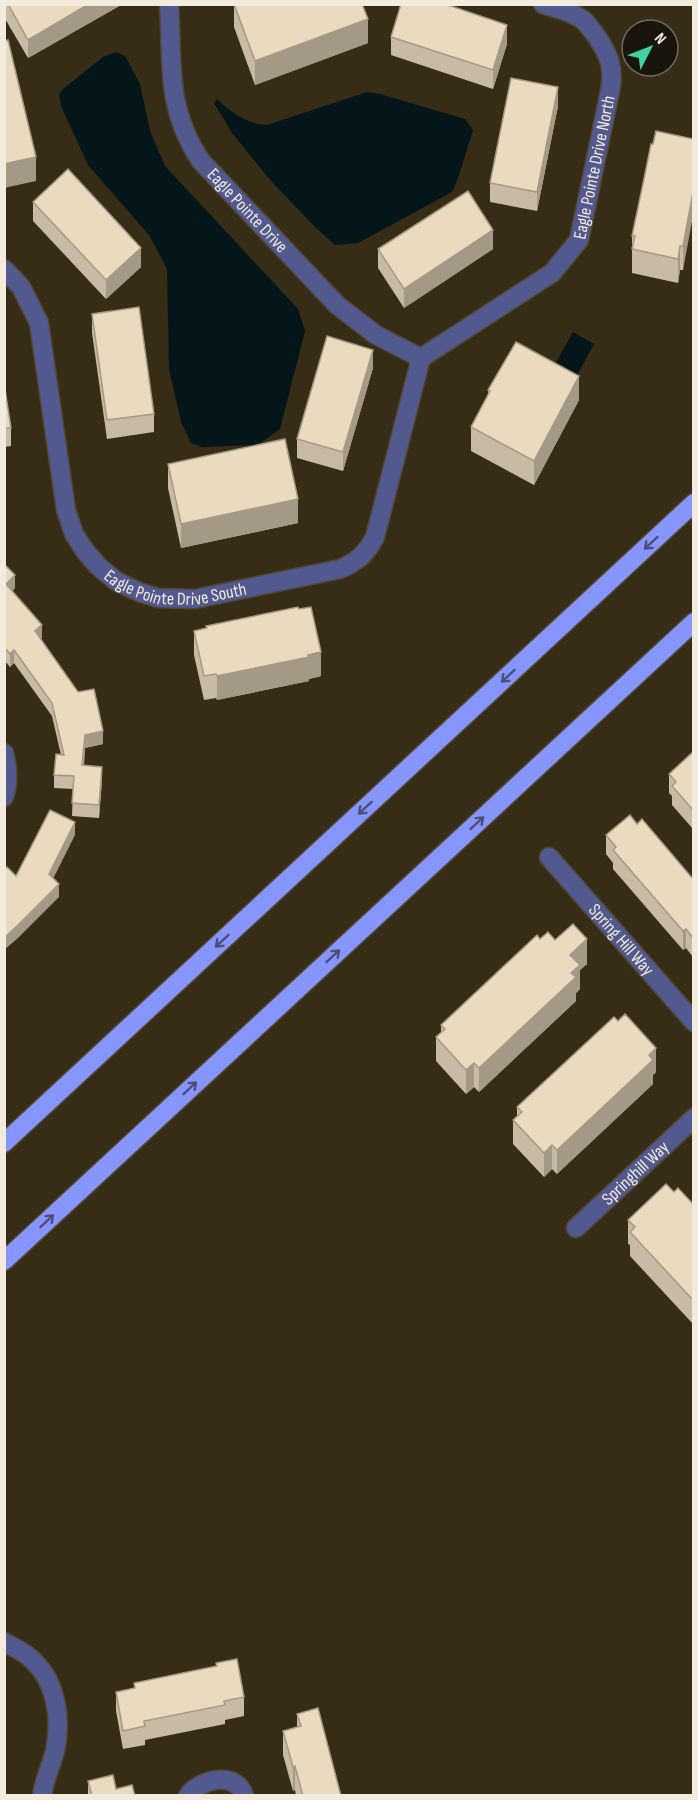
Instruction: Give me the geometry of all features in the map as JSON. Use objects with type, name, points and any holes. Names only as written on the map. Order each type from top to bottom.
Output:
[{"type":"highway","points":[[4,1143],[693,503]]},
{"type":"highway","points":[[4,1261],[693,622]]},
{"type":"street","name":"Eagle Pointe Drive","points":[[169,4],[173,94],[185,134],[200,160],[337,305],[376,335],[421,358]]},
{"type":"street","name":"Eagle Pointe Drive North","points":[[421,358],[552,273],[579,240],[611,85],[611,68],[604,46],[582,20],[571,13],[543,4]]},
{"type":"street","name":"Eagle Pointe Drive South","points":[[4,269],[21,287],[39,323],[66,510],[74,534],[85,551],[109,576],[139,592],[158,598],[189,600],[204,598],[340,569],[361,557],[375,537],[421,358]]},
{"type":"street","points":[[4,753],[8,783],[4,797]]},
{"type":"street","name":"Spring Hill Way","points":[[549,857],[693,1022]]},
{"type":"street","name":"Springhill Way","points":[[576,1228],[693,1118]]},
{"type":"street","points":[[4,1642],[30,1658],[48,1680],[54,1697],[59,1725],[55,1750],[44,1782],[42,1796]]},
{"type":"street","points":[[188,1796],[199,1784],[222,1779],[235,1783],[243,1791],[244,1796]]},
{"type":"shaded area","points":[[116,52],[125,56],[140,84],[150,131],[165,166],[298,309],[305,331],[280,429],[258,445],[202,447],[191,443],[181,422],[169,369],[167,269],[149,235],[88,165],[61,106],[59,95],[63,89],[103,57]]},
{"type":"shaded area","points":[[367,92],[465,119],[473,130],[452,192],[358,243],[335,245],[271,181],[232,133],[214,103],[217,99],[240,116],[267,125]]},
{"type":"shaded area","points":[[573,332],[594,344],[575,379],[553,368]]},
{"type":"building","points":[[8,4],[89,4],[28,40]]},
{"type":"building","points":[[234,4],[362,4],[368,19],[255,61]]},
{"type":"building","points":[[401,4],[445,4],[507,25],[493,70],[391,37]]},
{"type":"building","points":[[8,40],[36,157],[4,164],[4,41]]},
{"type":"building","points":[[511,78],[558,87],[537,192],[490,183]]},
{"type":"building","points":[[656,131],[693,139],[693,192],[683,246],[680,246],[678,259],[632,249],[635,236],[632,236],[651,144],[653,144]]},
{"type":"building","points":[[68,169],[141,248],[106,280],[33,202]]},
{"type":"building","points":[[468,191],[493,230],[404,289],[378,249]]},
{"type":"building","points":[[139,307],[154,414],[107,420],[92,314]]},
{"type":"building","points":[[327,336],[373,350],[343,452],[297,439]]},
{"type":"building","points":[[516,342],[579,376],[534,461],[471,427],[490,391],[488,390]]},
{"type":"building","points":[[4,383],[11,428],[4,428]]},
{"type":"building","points":[[285,439],[298,499],[181,524],[168,464]]},
{"type":"building","points":[[4,564],[15,575],[6,584],[42,625],[35,631],[78,692],[94,689],[103,731],[85,735],[82,765],[102,767],[99,805],[72,803],[74,776],[54,775],[56,754],[64,755],[52,703],[14,650],[10,654],[4,647]]},
{"type":"building","points":[[298,607],[299,609],[311,607],[321,652],[308,655],[309,657],[217,676],[216,674],[204,676],[194,631],[207,628],[206,626]]},
{"type":"building","points":[[693,752],[693,810],[672,786],[676,782],[669,774]]},
{"type":"building","points":[[50,810],[75,822],[49,874],[59,884],[4,938],[4,870],[7,867],[16,876]]},
{"type":"building","points":[[630,815],[637,824],[642,819],[693,879],[693,938],[686,929],[683,931],[613,850],[616,847],[606,835]]},
{"type":"building","points":[[573,924],[587,939],[570,955],[580,965],[571,973],[576,977],[479,1068],[474,1063],[466,1070],[436,1037],[445,1029],[441,1025],[537,935],[540,939],[548,932],[555,940]]},
{"type":"building","points":[[625,1014],[656,1048],[649,1055],[653,1060],[557,1150],[552,1145],[544,1153],[513,1120],[522,1112],[517,1107],[614,1017],[618,1021]]},
{"type":"building","points":[[666,1184],[674,1192],[678,1188],[693,1204],[693,1300],[630,1232],[635,1227],[628,1220]]},
{"type":"building","points":[[237,1659],[244,1697],[224,1701],[225,1705],[144,1721],[145,1726],[123,1731],[116,1692],[135,1688],[134,1683],[217,1666],[216,1663]]},
{"type":"building","points":[[318,1708],[341,1796],[303,1796],[283,1731],[301,1726],[297,1714]]},
{"type":"building","points":[[113,1775],[116,1789],[132,1785],[135,1796],[92,1796],[88,1781]]}]
